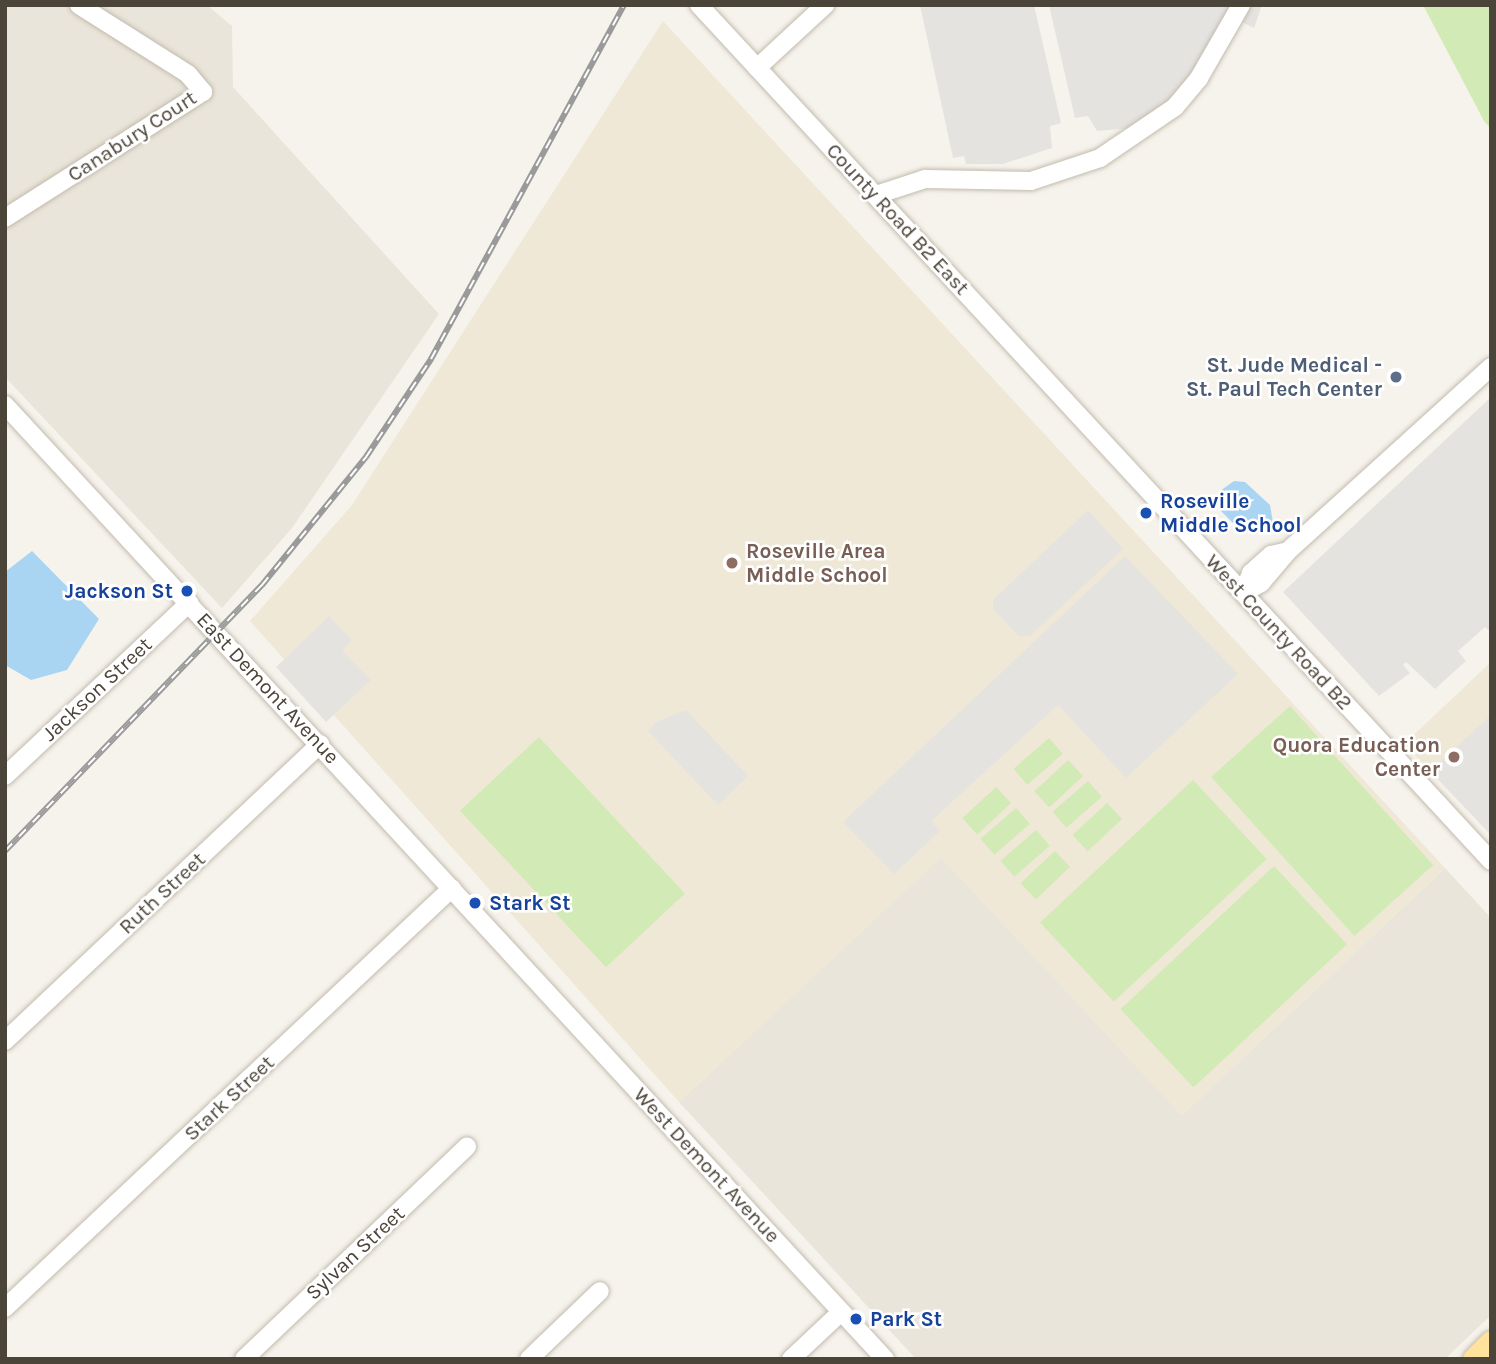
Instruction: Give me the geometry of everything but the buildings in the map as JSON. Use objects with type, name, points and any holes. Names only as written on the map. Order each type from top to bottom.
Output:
[{"type":"main road","points":[[1474,1359],[1491,1342]]},
{"type":"street","name":"Canabury Court","points":[[5,218],[203,92],[188,74],[79,5]]},
{"type":"street","name":"County Road B2 East","points":[[699,5],[1096,433]]},
{"type":"street","points":[[757,68],[825,5]]},
{"type":"street","points":[[876,195],[925,179],[1031,181],[1100,158],[1175,107],[1199,78],[1241,5]]},
{"type":"street","points":[[1243,593],[1261,583],[1288,551],[1491,367]]},
{"type":"street","name":"East Demont Avenue","points":[[5,405],[529,972]]},
{"type":"street","name":"West County Road B2","points":[[1096,433],[1491,861]]},
{"type":"street","name":"Jackson Street","points":[[5,776],[189,603]]},
{"type":"street","name":"Ruth Street","points":[[5,1041],[320,744]]},
{"type":"street","name":"Stark Street","points":[[5,1308],[452,888]]},
{"type":"street","name":"West Demont Avenue","points":[[529,972],[885,1359]]},
{"type":"street","name":"Sylvan Street","points":[[244,1359],[467,1147]]},
{"type":"street","points":[[529,1359],[600,1292]]},
{"type":"street","points":[[791,1359],[841,1312]]},
{"type":"shaded area","points":[[5,5],[207,5],[232,26],[233,87],[439,314],[292,528],[222,608],[5,377]]},
{"type":"shaded area","points":[[920,5],[1034,5],[1061,123],[1050,126],[1052,148],[1003,164],[966,164],[964,156],[953,158]]},
{"type":"shaded area","points":[[1049,5],[1262,5],[1254,28],[1229,16],[1184,86],[1164,106],[1131,128],[1097,131],[1088,116],[1075,118]]},
{"type":"shaded area","name":"Roseville Area Middle School","points":[[663,21],[1445,868],[1182,1115],[941,858],[679,1102],[250,621],[352,505]]},
{"type":"shaded area","points":[[1491,397],[1491,632],[1485,627],[1458,651],[1466,661],[1435,689],[1406,662],[1403,665],[1410,673],[1379,696],[1283,592]]},
{"type":"shaded area","points":[[1088,510],[1123,549],[1030,636],[1019,636],[993,609],[993,600]]},
{"type":"shaded area","points":[[1125,556],[1238,674],[1126,778],[1058,705],[931,821],[940,831],[894,874],[843,822]]},
{"type":"shaded area","points":[[329,616],[352,640],[342,651],[371,680],[326,722],[276,667]]},
{"type":"shaded area","name":"Quora Education Center","points":[[1491,662],[1491,835],[1404,744]]},
{"type":"shaded area","points":[[686,710],[748,776],[718,805],[648,731],[656,722]]},
{"type":"shaded area","points":[[1491,715],[1491,835],[1430,771]]},
{"type":"shaded area","points":[[941,857],[1182,1115],[1445,868],[1491,918],[1491,1315],[1445,1359],[916,1359],[679,1102]]},
{"type":"green space","points":[[1423,5],[1491,5],[1491,129],[1484,121]]},
{"type":"green space","points":[[1290,706],[1433,865],[1354,936],[1211,777]]},
{"type":"green space","points":[[539,737],[685,894],[606,967],[460,811]]},
{"type":"green space","points":[[1049,738],[1063,754],[1027,785],[1014,769]]},
{"type":"green space","points":[[1068,760],[1083,776],[1049,807],[1034,791]]},
{"type":"green space","points":[[1193,780],[1267,859],[1114,1002],[1040,923]]},
{"type":"green space","points":[[1088,781],[1102,797],[1066,828],[1053,812]]},
{"type":"green space","points":[[996,787],[1011,803],[977,834],[962,818]]},
{"type":"green space","points":[[1107,803],[1122,819],[1088,851],[1073,835]]},
{"type":"green space","points":[[1016,808],[1030,824],[994,855],[981,839]]},
{"type":"green space","points":[[1036,830],[1050,846],[1014,877],[1001,861]]},
{"type":"green space","points":[[1055,851],[1070,867],[1036,899],[1021,883]]},
{"type":"green space","points":[[1274,866],[1347,944],[1193,1087],[1120,1009]]},
{"type":"water","points":[[1234,481],[1245,482],[1270,505],[1273,523],[1262,534],[1241,531],[1221,511],[1220,491]]},
{"type":"water","points":[[32,551],[99,619],[67,670],[31,680],[5,665],[5,572]]},
{"type":"railway","points":[[5,851],[262,585],[366,457],[431,359],[624,5]]},
{"type":"place","name":"St. Jude Medical - St. Paul Tech Center","points":[[1396,377]]},
{"type":"place","name":"Roseville Middle School","points":[[1146,513]]},
{"type":"place","name":"Roseville Area Middle School","points":[[732,563]]},
{"type":"place","name":"Jackson St","points":[[187,591]]},
{"type":"place","name":"Quora Education Center","points":[[1454,757]]},
{"type":"place","name":"Stark St","points":[[475,903]]},
{"type":"place","name":"Park St","points":[[856,1319]]}]
